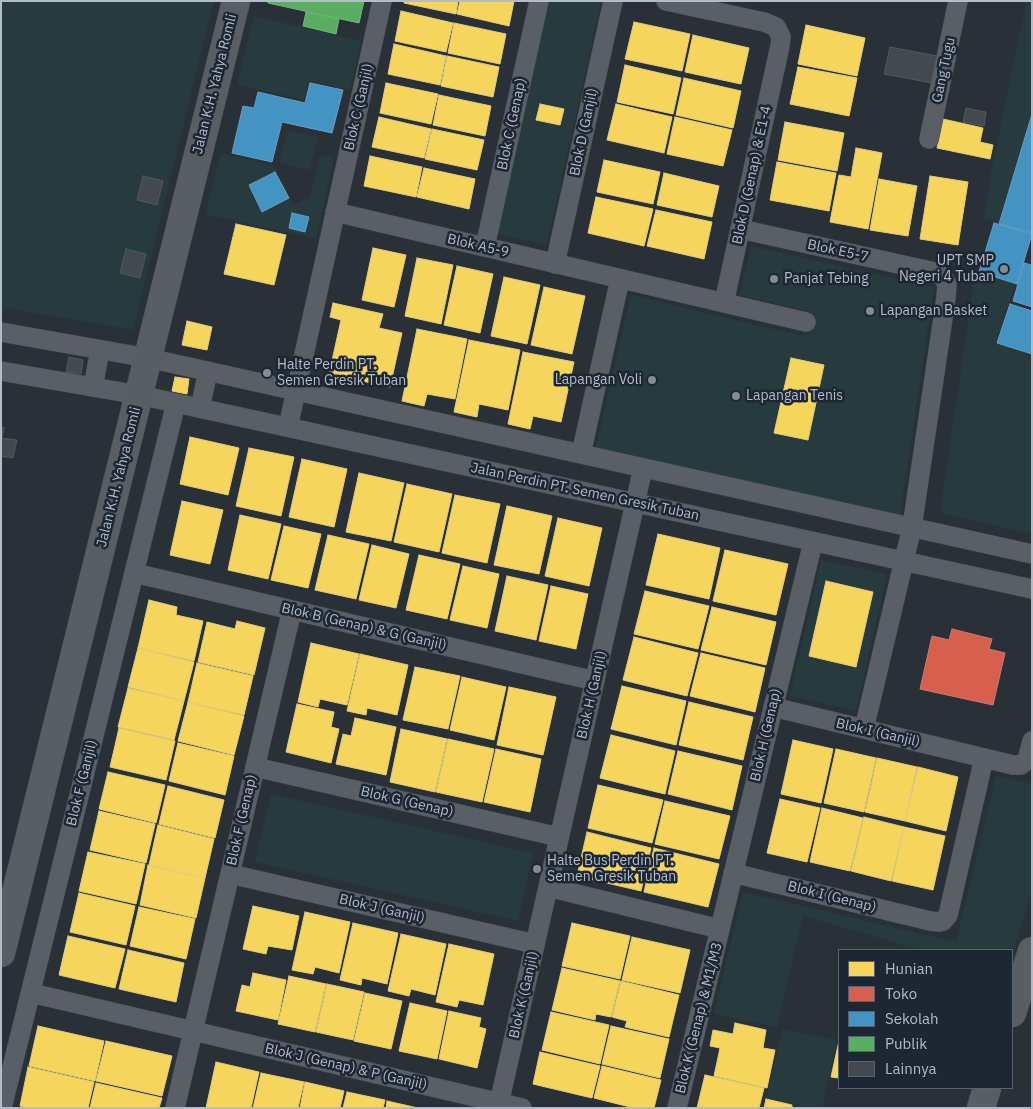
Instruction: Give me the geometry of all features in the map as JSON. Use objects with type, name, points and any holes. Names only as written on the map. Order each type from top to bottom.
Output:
[{"type":"street","name":"Jalan K.H. Yahya Romli","points":[[1,953],[236,1]]},
{"type":"street","name":"Blok C (Ganjil)","points":[[288,428],[382,1]]},
{"type":"street","name":"Blok C (Genap)","points":[[484,247],[539,1]]},
{"type":"street","name":"Blok D (Ganjil)","points":[[555,264],[613,1]]},
{"type":"street","name":"Blok D (Genap) & E1-4","points":[[666,1],[769,24],[776,27],[781,37],[724,303]]},
{"type":"street","name":"Gang Tugu","points":[[928,138],[958,1]]},
{"type":"street","name":"Blok A5-9","points":[[335,212],[806,322]]},
{"type":"street","name":"Blok E5-7","points":[[740,229],[935,272],[945,280],[947,291],[912,527]]},
{"type":"street","points":[[581,454],[620,279]]},
{"type":"street","points":[[1,332],[148,358],[1032,554]]},
{"type":"street","points":[[93,387],[100,350]]},
{"type":"street","name":"Jalan Perdin PT. Semen Gresik Tuban","points":[[1,371],[139,395],[1032,589]]},
{"type":"street","points":[[200,408],[208,371]]},
{"type":"street","name":"Blok F (Ganjil)","points":[[2,1108],[176,403]]},
{"type":"street","name":"Blok H (Ganjil)","points":[[548,887],[643,468]]},
{"type":"street","points":[[864,729],[912,527]]},
{"type":"street","name":"Blok H (Genap)","points":[[720,929],[812,542]]},
{"type":"street","name":"Blok B (Genap) & G (Ganjil)","points":[[134,572],[595,681]]},
{"type":"street","name":"Blok F (Genap)","points":[[175,1108],[292,610]]},
{"type":"street","name":"Blok I (Ganjil)","points":[[773,707],[1013,765],[1021,765],[1027,760],[1032,741]]},
{"type":"street","name":"Blok I (Genap)","points":[[733,873],[930,921],[943,921],[948,915],[984,758]]},
{"type":"street","name":"Blok G (Genap)","points":[[255,767],[559,837]]},
{"type":"street","name":"Blok J (Ganjil)","points":[[230,874],[535,944]]},
{"type":"street","points":[[548,887],[720,929]]},
{"type":"street","name":"Blok K (Ganjil)","points":[[499,1105],[548,887]]},
{"type":"street","name":"Blok K (Genap) & M1/M3","points":[[677,1108],[720,929]]},
{"type":"street","points":[[1013,1010],[1032,951]]},
{"type":"street","name":"Blok J (Genap) & P (Ganjil)","points":[[31,992],[499,1105],[522,1108]]},
{"type":"street","points":[[981,1108],[987,1089]]},
{"type":"green space","points":[[1,1],[214,1],[133,330],[1,307]]},
{"type":"green space","points":[[549,1],[601,2],[547,245],[497,234]]},
{"type":"green space","points":[[1026,1],[1032,1],[1032,113],[999,223],[984,219],[991,173]]},
{"type":"green space","points":[[254,16],[361,41],[350,90],[309,81],[304,100],[237,85]]},
{"type":"green space","points":[[287,130],[318,137],[310,170],[279,163]]},
{"type":"green space","points":[[221,153],[273,165],[294,205],[310,197],[320,155],[334,158],[316,239],[205,214]]},
{"type":"green space","points":[[751,246],[934,287],[900,515],[596,447],[631,295],[803,336],[808,311],[740,295]]},
{"type":"green space","name":"UPT SMP Negeri 4 Tuban","points":[[975,272],[1015,284],[996,343],[1032,354],[1032,534],[940,513]]},
{"type":"green space","points":[[821,560],[887,574],[856,711],[790,696]]},
{"type":"green space","points":[[996,776],[1032,784],[1032,891],[1013,953],[1013,949],[918,949],[803,916],[777,1027],[714,1014],[743,892],[956,942]]},
{"type":"green space","points":[[271,794],[533,853],[518,921],[255,862]]},
{"type":"green space","points":[[782,1029],[837,1040],[822,1108],[805,1108],[766,1099]]},
{"type":"building: Hunian","points":[[404,1],[458,1],[456,14],[404,3]]},
{"type":"building: Hunian","points":[[460,1],[514,1],[509,26],[457,14]]},
{"type":"building: Hunian","points":[[401,11],[453,23],[446,52],[395,41]]},
{"type":"building: Hunian","points":[[634,22],[690,34],[682,71],[625,59]]},
{"type":"building: Hunian","points":[[454,23],[506,34],[500,64],[448,53]]},
{"type":"building: Hunian","points":[[806,25],[865,38],[857,76],[798,64]]},
{"type":"building: Hunian","points":[[693,35],[749,48],[741,84],[685,72]]},
{"type":"building: Hunian","points":[[394,44],[446,56],[440,85],[388,74]]},
{"type":"building: Hunian","points":[[447,56],[499,67],[493,97],[441,86]]},
{"type":"building: Hunian","points":[[625,65],[681,78],[673,114],[617,102]]},
{"type":"building: Hunian","points":[[798,67],[857,78],[849,116],[790,104]]},
{"type":"building: Hunian","points":[[684,78],[741,91],[733,128],[676,115]]},
{"type":"building: Hunian","points":[[386,83],[438,94],[431,124],[380,113]]},
{"type":"building: Hunian","points":[[439,95],[491,106],[485,136],[433,125]]},
{"type":"building: Hunian","points":[[540,104],[564,109],[560,125],[536,120]]},
{"type":"building: Hunian","points":[[616,104],[672,117],[664,153],[607,140]]},
{"type":"building: Hunian","points":[[379,117],[431,129],[424,158],[372,147]]},
{"type":"building: Hunian","points":[[675,117],[732,130],[723,166],[667,154]]},
{"type":"building: Hunian","points":[[943,119],[983,128],[980,142],[993,145],[990,159],[937,148]]},
{"type":"building: Hunian","points":[[785,122],[844,133],[837,171],[778,160]]},
{"type":"building: Hunian","points":[[432,129],[484,140],[477,170],[425,159]]},
{"type":"building: Hunian","points":[[856,148],[882,153],[868,229],[830,222],[839,175],[851,177]]},
{"type":"building: Hunian","points":[[370,156],[422,167],[416,197],[364,186]]},
{"type":"building: Hunian","points":[[604,160],[660,172],[653,204],[597,192]]},
{"type":"building: Hunian","points":[[777,162],[836,173],[829,211],[770,200]]},
{"type":"building: Hunian","points":[[424,168],[475,179],[469,209],[417,197]]},
{"type":"building: Hunian","points":[[664,173],[719,186],[712,217],[657,205]]},
{"type":"building: Hunian","points":[[930,176],[968,182],[958,245],[920,239]]},
{"type":"building: Hunian","points":[[879,179],[917,186],[908,236],[870,230]]},
{"type":"building: Hunian","points":[[596,197],[653,209],[644,246],[588,233]]},
{"type":"building: Hunian","points":[[656,210],[712,222],[704,259],[647,246]]},
{"type":"building: Hunian","points":[[236,224],[286,235],[274,285],[224,274]]},
{"type":"building: Hunian","points":[[373,248],[406,255],[394,307],[362,300]]},
{"type":"building: Hunian","points":[[417,258],[453,265],[441,324],[405,316]]},
{"type":"building: Hunian","points":[[457,266],[493,274],[480,333],[444,325]]},
{"type":"building: Hunian","points":[[504,277],[540,285],[527,344],[491,336]]},
{"type":"building: Hunian","points":[[544,287],[585,296],[572,354],[531,345]]},
{"type":"building: Hunian","points":[[333,303],[383,314],[379,328],[402,333],[390,387],[329,374],[341,320],[330,317]]},
{"type":"building: Hunian","points":[[187,321],[212,327],[207,350],[182,345]]},
{"type":"building: Hunian","points":[[417,329],[467,339],[455,399],[427,394],[424,406],[402,401]]},
{"type":"building: Hunian","points":[[469,340],[520,350],[508,410],[479,404],[477,417],[454,412]]},
{"type":"building: Hunian","points":[[523,352],[574,362],[561,422],[533,416],[530,429],[508,424]]},
{"type":"building: Hunian","points":[[791,358],[824,365],[808,440],[774,433]]},
{"type":"building: Hunian","points":[[175,377],[189,379],[187,394],[172,391]]},
{"type":"building: Hunian","points":[[190,437],[239,448],[228,495],[180,484]]},
{"type":"building: Hunian","points":[[249,448],[294,457],[281,516],[236,506]]},
{"type":"building: Hunian","points":[[302,459],[347,469],[334,527],[289,517]]},
{"type":"building: Hunian","points":[[359,473],[404,483],[391,541],[346,532]]},
{"type":"building: Hunian","points":[[407,484],[452,494],[439,552],[394,542]]},
{"type":"building: Hunian","points":[[455,495],[500,504],[487,563],[442,553]]},
{"type":"building: Hunian","points":[[182,501],[223,510],[210,564],[170,555]]},
{"type":"building: Hunian","points":[[507,506],[552,516],[539,574],[494,565]]},
{"type":"building: Hunian","points":[[240,515],[281,524],[268,579],[228,570]]},
{"type":"building: Hunian","points":[[558,518],[602,528],[589,586],[545,576]]},
{"type":"building: Hunian","points":[[284,526],[321,534],[308,588],[271,580]]},
{"type":"building: Hunian","points":[[658,534],[720,548],[709,599],[646,585]]},
{"type":"building: Hunian","points":[[328,535],[369,544],[356,599],[315,590]]},
{"type":"building: Hunian","points":[[372,545],[409,554],[396,608],[359,600]]},
{"type":"building: Hunian","points":[[725,550],[788,564],[776,615],[713,601]]},
{"type":"building: Hunian","points":[[419,555],[460,564],[447,619],[406,610]]},
{"type":"building: Hunian","points":[[463,566],[499,574],[487,628],[450,620]]},
{"type":"building: Hunian","points":[[507,576],[548,585],[536,640],[495,631]]},
{"type":"building: Hunian","points":[[826,581],[873,592],[856,667],[809,656]]},
{"type":"building: Hunian","points":[[551,586],[588,594],[576,649],[539,641]]},
{"type":"building: Hunian","points":[[645,591],[709,606],[698,649],[634,634]]},
{"type":"building: Hunian","points":[[149,600],[177,607],[176,615],[203,621],[194,661],[138,648]]},
{"type":"building: Hunian","points":[[712,607],[776,622],[766,665],[701,650]]},
{"type":"building: Hunian","points":[[237,621],[265,628],[254,675],[198,662],[207,622],[235,629]]},
{"type":"building: Hunian","points":[[634,637],[698,653],[687,696],[623,680]]},
{"type":"building: Hunian","points":[[311,643],[359,654],[347,705],[320,699],[318,707],[298,702]]},
{"type":"building: Hunian","points":[[138,648],[194,662],[184,701],[128,687]]},
{"type":"building: Hunian","points":[[701,653],[765,668],[755,712],[690,696]]},
{"type":"building: Hunian","points":[[360,654],[408,665],[397,715],[367,708],[366,715],[347,711]]},
{"type":"building: Hunian","points":[[197,663],[253,676],[244,715],[188,702]]},
{"type":"building: Hunian","points":[[415,667],[460,676],[448,729],[403,720]]},
{"type":"building: Hunian","points":[[462,677],[506,687],[494,740],[450,730]]},
{"type":"building: Hunian","points":[[622,686],[686,701],[676,745],[611,729]]},
{"type":"building: Hunian","points":[[509,687],[556,697],[543,755],[497,745]]},
{"type":"building: Hunian","points":[[128,688],[184,701],[174,740],[118,727]]},
{"type":"building: Hunian","points":[[188,702],[244,716],[234,755],[178,741]]},
{"type":"building: Hunian","points":[[689,702],[753,717],[743,760],[679,745]]},
{"type":"building: Hunian","points":[[297,704],[334,712],[331,727],[339,729],[331,763],[286,752]]},
{"type":"building: Hunian","points":[[355,718],[396,727],[386,775],[336,764],[343,734],[351,736]]},
{"type":"building: Hunian","points":[[119,728],[175,741],[166,780],[110,767]]},
{"type":"building: Hunian","points":[[401,729],[447,739],[435,792],[390,782]]},
{"type":"building: Hunian","points":[[611,735],[675,751],[665,794],[600,778]]},
{"type":"building: Hunian","points":[[448,739],[494,749],[482,802],[436,792]]},
{"type":"building: Hunian","points":[[793,740],[833,749],[821,803],[781,794]]},
{"type":"building: Hunian","points":[[178,743],[234,756],[225,795],[169,781]]},
{"type":"building: Hunian","points":[[496,749],[541,759],[530,812],[484,802]]},
{"type":"building: Hunian","points":[[836,749],[876,758],[864,812],[824,803]]},
{"type":"building: Hunian","points":[[678,751],[742,766],[732,810],[668,794]]},
{"type":"building: Hunian","points":[[877,758],[917,767],[905,821],[865,812]]},
{"type":"building: Hunian","points":[[918,767],[958,777],[946,831],[905,821]]},
{"type":"building: Hunian","points":[[108,772],[165,785],[156,823],[99,809]]},
{"type":"building: Hunian","points":[[598,785],[663,800],[652,843],[588,828]]},
{"type":"building: Hunian","points":[[168,786],[224,800],[215,838],[159,824]]},
{"type":"building: Hunian","points":[[780,799],[820,808],[807,862],[767,853]]},
{"type":"building: Hunian","points":[[665,801],[730,816],[719,859],[655,844]]},
{"type":"building: Hunian","points":[[822,808],[863,818],[850,871],[810,862]]},
{"type":"building: Hunian","points":[[99,811],[155,824],[146,863],[90,850]]},
{"type":"building: Hunian","points":[[864,817],[904,827],[891,881],[851,871]]},
{"type":"building: Hunian","points":[[158,825],[214,839],[205,878],[149,865]]},
{"type":"building: Hunian","points":[[904,827],[945,836],[933,890],[892,881]]},
{"type":"building: Hunian","points":[[587,832],[651,848],[641,891],[577,876]]},
{"type":"building: Hunian","points":[[654,848],[719,864],[708,907],[644,892]]},
{"type":"building: Hunian","points":[[88,852],[145,864],[136,904],[79,891]]},
{"type":"building: Hunian","points":[[148,865],[205,878],[196,918],[140,905]]},
{"type":"building: Hunian","points":[[79,893],[135,906],[126,945],[70,932]]},
{"type":"building: Hunian","points":[[253,906],[299,916],[292,950],[268,946],[266,954],[243,949]]},
{"type":"building: Hunian","points":[[139,907],[195,919],[186,959],[130,946]]},
{"type":"building: Hunian","points":[[305,912],[350,922],[339,973],[315,967],[313,974],[292,970]]},
{"type":"building: Hunian","points":[[353,923],[398,933],[387,984],[362,978],[361,985],[340,980]]},
{"type":"building: Hunian","points":[[572,923],[630,936],[620,979],[562,966]]},
{"type":"building: Hunian","points":[[401,934],[446,944],[435,995],[411,989],[409,996],[388,991]]},
{"type":"building: Hunian","points":[[68,936],[125,949],[115,988],[59,975]]},
{"type":"building: Hunian","points":[[632,937],[690,950],[680,993],[622,980]]},
{"type":"building: Hunian","points":[[449,944],[494,954],[483,1005],[459,1000],[457,1007],[436,1002]]},
{"type":"building: Hunian","points":[[128,950],[184,963],[176,1002],[119,989]]},
{"type":"building: Hunian","points":[[562,968],[620,981],[611,1017],[596,1014],[595,1020],[552,1010]]},
{"type":"building: Hunian","points":[[253,973],[286,980],[278,1020],[236,1011],[242,985],[250,987]]},
{"type":"building: Hunian","points":[[289,976],[326,984],[315,1032],[278,1024]]},
{"type":"building: Hunian","points":[[621,981],[679,995],[669,1037],[625,1027],[627,1021],[612,1017]]},
{"type":"building: Hunian","points":[[327,984],[364,992],[353,1040],[316,1032]]},
{"type":"building: Hunian","points":[[365,993],[402,1001],[391,1049],[354,1041]]},
{"type":"building: Hunian","points":[[410,1003],[447,1011],[437,1059],[399,1051]]},
{"type":"building: Hunian","points":[[449,1011],[481,1018],[479,1027],[486,1029],[477,1068],[439,1059]]},
{"type":"building: Hunian","points":[[551,1012],[609,1025],[600,1064],[542,1050]]},
{"type":"building: Hunian","points":[[735,1023],[766,1030],[763,1048],[775,1050],[767,1088],[714,1076],[720,1048],[710,1046],[713,1030],[733,1034]]},
{"type":"building: Hunian","points":[[38,1026],[104,1041],[95,1081],[29,1066]]},
{"type":"building: Hunian","points":[[611,1026],[669,1039],[660,1078],[602,1064]]},
{"type":"building: Hunian","points":[[106,1041],[172,1056],[162,1096],[96,1081]]},
{"type":"building: Hunian","points":[[838,1046],[838,1078],[831,1077]]},
{"type":"building: Hunian","points":[[540,1052],[600,1066],[592,1098],[533,1084]]},
{"type":"building: Hunian","points":[[216,1062],[259,1072],[251,1108],[206,1108]]},
{"type":"building: Hunian","points":[[602,1066],[661,1080],[654,1108],[634,1108],[594,1098]]},
{"type":"building: Hunian","points":[[28,1067],[94,1082],[88,1108],[29,1108],[20,1106]]},
{"type":"building: Hunian","points":[[261,1073],[304,1082],[298,1108],[253,1108]]},
{"type":"building: Hunian","points":[[705,1075],[764,1088],[759,1108],[697,1108]]},
{"type":"building: Hunian","points":[[305,1082],[344,1091],[340,1108],[300,1108]]},
{"type":"building: Hunian","points":[[96,1083],[162,1098],[159,1108],[90,1108]]},
{"type":"building: Hunian","points":[[347,1092],[385,1100],[383,1108],[343,1108]]},
{"type":"building: Hunian","points":[[766,1099],[792,1105],[792,1108],[764,1108]]},
{"type":"building: Hunian","points":[[387,1101],[418,1108],[386,1108]]},
{"type":"building: Toko","points":[[952,629],[992,639],[989,649],[1005,653],[993,705],[920,689],[932,636],[949,640]]},
{"type":"building: Sekolah","points":[[310,83],[343,90],[332,133],[282,122],[272,162],[232,153],[243,106],[254,108],[258,92],[305,103]]},
{"type":"building: Sekolah","points":[[1032,114],[1032,233],[999,224]]},
{"type":"building: Sekolah","points":[[275,172],[289,198],[262,212],[249,185]]},
{"type":"building: Sekolah","points":[[292,213],[309,217],[305,232],[289,228]]},
{"type":"building: Sekolah","points":[[994,223],[1032,234],[1017,284],[979,272]]},
{"type":"building: Sekolah","points":[[1024,263],[1032,265],[1032,307],[1013,301]]},
{"type":"building: Sekolah","points":[[1010,304],[1032,311],[1032,354],[997,343]]},
{"type":"building: Publik","points":[[268,1],[364,1],[359,23],[268,3]]},
{"type":"building: Publik","points":[[306,12],[339,19],[336,34],[303,26]]},
{"type":"building: Lainnya","points":[[890,47],[937,56],[932,83],[884,74]]},
{"type":"building: Lainnya","points":[[966,108],[986,112],[984,126],[963,122]]},
{"type":"building: Lainnya","points":[[143,176],[163,181],[157,205],[137,200]]},
{"type":"building: Lainnya","points":[[126,249],[146,254],[140,278],[120,273]]},
{"type":"building: Lainnya","points":[[69,357],[83,360],[81,374],[66,372]]},
{"type":"building: Lainnya","points":[[1,427],[4,428],[2,438],[17,440],[13,458],[1,456]]},
{"type":"place","name":"UPT SMP Negeri 4 Tuban","points":[[1004,269]]},
{"type":"place","name":"Panjat Tebing","points":[[774,279]]},
{"type":"place","name":"Lapangan Basket","points":[[870,311]]},
{"type":"place","name":"Halte Perdin PT. Semen Gresik Tuban","points":[[267,373]]},
{"type":"place","name":"Lapangan Voli","points":[[652,380]]},
{"type":"place","name":"Lapangan Tenis","points":[[736,396]]},
{"type":"place","name":"Halte Bus Perdin PT. Semen Gresik Tuban","points":[[537,869]]}]
